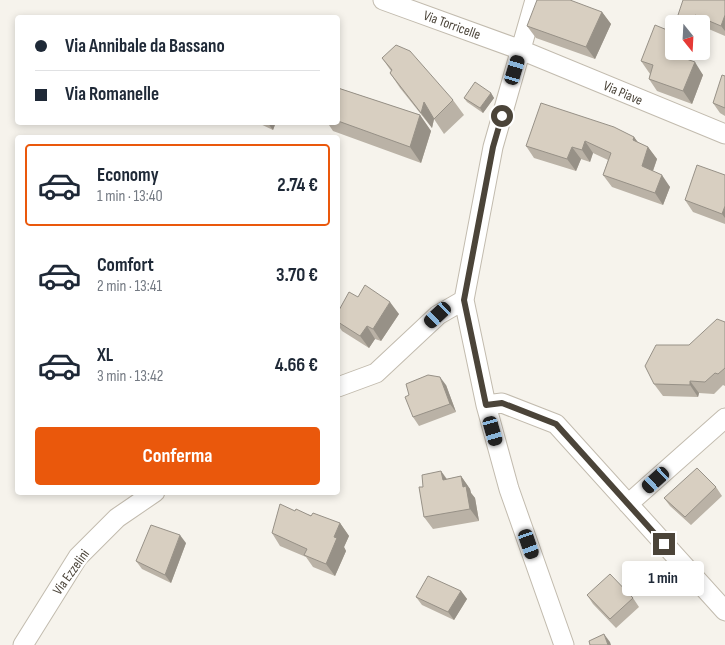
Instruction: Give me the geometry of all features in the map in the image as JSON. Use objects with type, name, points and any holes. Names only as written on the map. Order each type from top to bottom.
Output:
[{"type":"street","name":"Via Torricelle","points":[[383,0],[521,50]]},
{"type":"street","points":[[535,0],[493,147],[464,300],[486,405],[509,489],[564,645]]},
{"type":"street","name":"Via Piave","points":[[521,50],[725,134]]},
{"type":"street","points":[[340,386],[376,373],[438,315],[464,300]]},
{"type":"street","points":[[486,405],[502,403],[556,424],[725,611]]},
{"type":"street","points":[[628,504],[725,418]]},
{"type":"street","name":"Via Ezzelini","points":[[23,645],[78,558],[118,518],[151,495]]},
{"type":"building","points":[[537,0],[570,0],[602,12],[586,47],[527,26]]},
{"type":"building","points":[[683,0],[725,0],[725,15],[721,26],[710,21],[710,15],[678,15]]},
{"type":"building","points":[[655,25],[665,29],[665,60],[689,60],[695,62],[683,91],[649,79],[653,65],[641,61]]},
{"type":"building","points":[[396,45],[410,51],[453,100],[434,119],[424,102],[421,113],[390,73],[392,70],[382,58]]},
{"type":"building","points":[[722,75],[725,76],[725,108],[713,103]]},
{"type":"building","points":[[475,82],[491,93],[480,108],[464,98]]},
{"type":"building","points":[[340,89],[420,115],[410,147],[340,122]]},
{"type":"building","points":[[541,103],[614,127],[634,137],[633,140],[648,147],[642,166],[662,175],[655,193],[603,175],[611,153],[585,141],[582,150],[572,147],[567,159],[526,146]]},
{"type":"building","points":[[697,165],[725,175],[725,206],[722,214],[685,200]]},
{"type":"building","points":[[365,285],[390,302],[373,329],[367,326],[360,336],[340,323],[340,308],[349,292],[358,297]]},
{"type":"building","points":[[717,319],[725,322],[725,368],[718,374],[715,373],[705,382],[690,381],[690,385],[654,384],[645,366],[656,345],[689,345]]},
{"type":"building","points":[[428,375],[440,377],[450,404],[413,417],[405,397],[409,395],[406,384]]},
{"type":"building","points":[[697,468],[716,487],[685,517],[664,498]]},
{"type":"building","points":[[441,471],[443,480],[461,476],[463,487],[466,486],[470,509],[424,517],[419,487],[423,487],[422,475]]},
{"type":"building","points":[[280,504],[295,511],[296,509],[311,516],[313,513],[340,523],[334,537],[337,538],[326,564],[304,555],[307,549],[272,533]]},
{"type":"building","points":[[151,525],[180,535],[165,575],[136,561]]},
{"type":"building","points":[[610,574],[633,598],[610,619],[587,595]]},
{"type":"building","points":[[428,576],[461,591],[448,612],[416,597]]},
{"type":"building","points":[[604,634],[608,645],[590,645],[589,641]]},
{"type":"route","points":[[502,116],[493,147],[464,300],[486,405],[502,403],[556,424],[664,544]]}]
